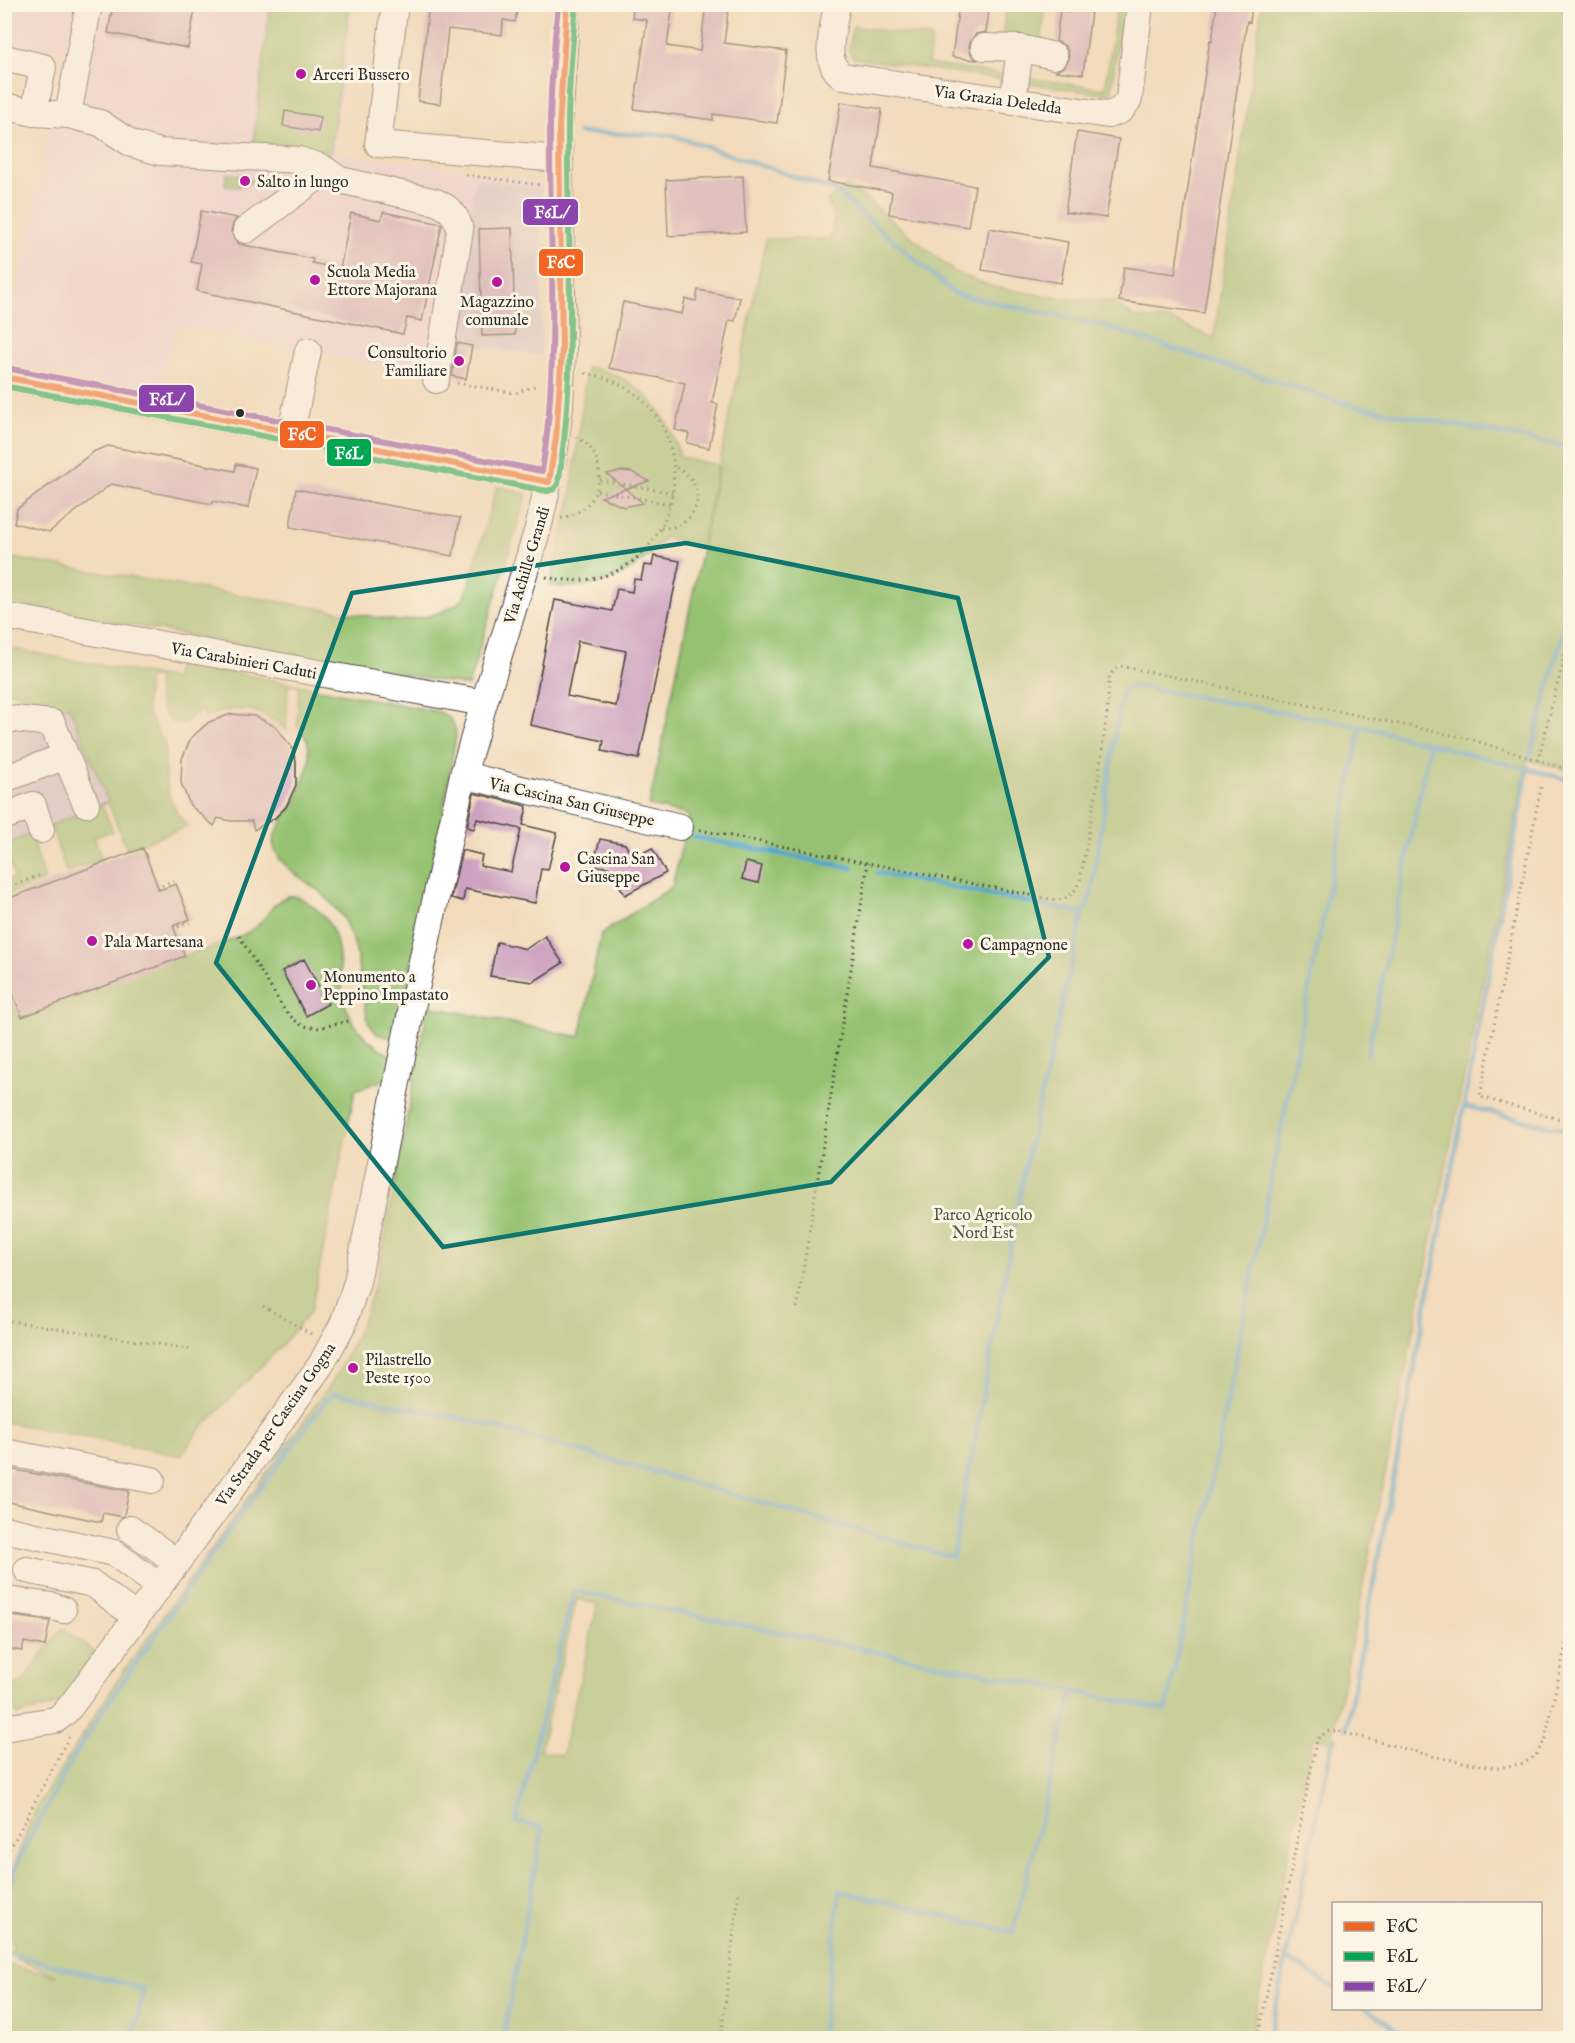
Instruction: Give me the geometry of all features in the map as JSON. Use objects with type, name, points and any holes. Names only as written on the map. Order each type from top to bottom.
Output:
[{"type":"street","points":[[68,115],[89,4]]},
{"type":"street","points":[[395,4],[378,144],[560,159]]},
{"type":"street","name":"Via Achille Grandi","points":[[412,1007],[463,775],[483,703],[539,525],[549,482],[559,419],[562,360],[561,93],[567,4]]},
{"type":"street","name":"Via Grazia Deledda","points":[[837,4],[830,56],[832,67],[847,78],[1108,115],[1121,110],[1129,99],[1140,4]]},
{"type":"street","points":[[984,47],[1020,48],[1054,56]]},
{"type":"street","points":[[1013,102],[1020,48]]},
{"type":"street","points":[[4,58],[43,67],[34,113]]},
{"type":"street","points":[[4,106],[34,113],[68,115],[100,123],[132,144],[160,152],[311,162],[340,180],[436,202],[448,208],[455,214],[460,230],[436,380]]},
{"type":"street","points":[[246,230],[325,171]]},
{"type":"street","points":[[291,432],[308,351]]},
{"type":"street","points":[[4,377],[549,482]]},
{"type":"street","name":"Via Carabinieri Caduti","points":[[4,616],[483,703]]},
{"type":"street","points":[[4,718],[52,723],[86,804]]},
{"type":"street","points":[[4,779],[66,756]]},
{"type":"street","name":"Via Cascina San Giuseppe","points":[[463,775],[680,827]]},
{"type":"street","points":[[4,817],[33,805],[41,830]]},
{"type":"street","name":"Via Strada per Cascina Gogna","points":[[61,1714],[246,1469],[320,1366],[343,1324],[357,1282],[412,1007]]},
{"type":"street","points":[[4,1452],[152,1480]]},
{"type":"street","points":[[4,1529],[114,1553],[159,1586]]},
{"type":"street","points":[[130,1529],[177,1562]]},
{"type":"street","points":[[27,1570],[93,1584],[136,1617]]},
{"type":"street","points":[[4,1599],[52,1606],[63,1610]]},
{"type":"street","points":[[4,1728],[61,1714]]},
{"type":"path","points":[[539,575],[555,579],[578,580],[611,572],[640,554],[661,528],[674,493],[674,467],[668,439],[647,406],[629,391],[609,380],[576,373]]},
{"type":"path","points":[[436,380],[515,393],[546,383]]},
{"type":"path","points":[[556,519],[572,516],[584,509],[597,491],[600,480],[598,463],[592,451],[572,434]]},
{"type":"path","points":[[661,528],[673,528],[683,523],[691,516],[696,506],[697,494],[694,483],[685,472],[674,467]]},
{"type":"path","points":[[600,480],[674,493]]},
{"type":"path","points":[[597,491],[671,504]]},
{"type":"path","points":[[1538,761],[1570,634]]},
{"type":"path","points":[[680,827],[1055,900],[1070,896],[1080,880],[1097,787],[1107,713],[1109,678],[1113,671],[1121,666],[1466,738],[1570,770]]},
{"type":"path","points":[[1541,787],[1480,1097],[1570,1122]]},
{"type":"path","points":[[797,1308],[868,863]]},
{"type":"path","points":[[4,889],[43,874]]},
{"type":"path","points":[[159,890],[159,886],[174,880]]},
{"type":"path","points":[[173,926],[176,928],[190,922]]},
{"type":"path","points":[[239,936],[284,1009],[294,1020],[303,1026],[319,1028],[352,1020]]},
{"type":"path","points":[[263,1306],[331,1346]]},
{"type":"path","points":[[4,1320],[190,1348]]},
{"type":"path","points":[[1258,2038],[1317,1739],[1328,1731],[1338,1731],[1436,1756],[1497,1768],[1524,1763],[1536,1755],[1545,1740],[1570,1625]]},
{"type":"path","points":[[4,1860],[75,1726],[61,1714]]},
{"type":"path","points":[[4,1848],[9,1847]]},
{"type":"path","points":[[721,2038],[739,1891]]},
{"type":"highlighted area","points":[[686,543],[958,598],[1049,957],[831,1182],[443,1247],[216,963],[352,593]]},
{"type":"shaded area","points":[[5,5],[353,5],[335,152],[541,182],[541,188],[475,179],[451,342],[431,377],[176,324],[159,394],[5,363],[64,52],[5,40]]},
{"type":"shaded area","points":[[475,179],[541,188],[542,356],[451,342]]},
{"type":"shaded area","points":[[4,706],[42,717],[69,706],[108,801],[5,845]]},
{"type":"green space","name":"Arceri Bussero","points":[[270,5],[350,5],[330,156],[253,144]]},
{"type":"green space","points":[[1006,5],[1046,5],[1041,43],[1002,38]]},
{"type":"green space","points":[[1117,5],[1123,5],[1109,95],[854,58],[849,50],[853,26],[932,38],[928,64],[1105,89]]},
{"type":"green space","name":"Parco Agricolo Nord Est","points":[[1262,5],[1570,5],[1570,771],[1527,760],[1332,1741],[1313,1738],[1250,2038],[5,2038],[5,1965],[57,1976],[14,1958],[8,1923],[8,1881],[35,1810],[120,1676],[332,1382],[347,1356],[370,1301],[378,1272],[428,1006],[580,1037],[601,934],[672,887],[689,815],[649,806],[766,239],[830,239],[835,217],[827,201],[845,186],[856,191],[956,273],[994,287],[1065,299],[1114,302],[1135,318],[1170,320],[1214,338]],"holes":[[[577,1599],[598,1604],[562,1756],[540,1750]]]},
{"type":"green space","name":"Salto in lungo","points":[[226,174],[238,175],[245,179],[291,183],[291,187],[245,183],[238,187],[225,186]]},
{"type":"green space","points":[[587,367],[621,378],[647,397],[667,424],[680,457],[718,465],[701,546],[665,537],[642,561],[616,577],[587,586],[554,586],[550,585],[570,503]]},
{"type":"green space","points":[[497,486],[527,494],[468,686],[5,602],[5,557],[399,621],[426,617],[450,608],[465,597]]},
{"type":"green space","points":[[5,632],[9,633],[7,648],[170,678],[174,681],[178,662],[439,712],[447,716],[455,727],[456,736],[440,830],[387,1079],[355,1090],[311,1311],[282,1345],[198,1432],[181,1456],[5,1422],[4,980],[19,1018],[22,1017],[5,970],[5,900],[143,848],[159,890],[176,884],[190,919],[173,926],[185,956],[249,932],[279,901],[289,896],[298,897],[324,916],[332,929],[337,943],[344,1001],[358,1029],[391,1056],[395,1039],[377,1034],[368,1022],[355,946],[343,917],[323,894],[290,870],[275,850],[273,842],[275,835],[295,803],[310,761],[308,741],[297,726],[299,686],[288,685],[286,730],[268,717],[248,710],[228,710],[206,717],[201,709],[186,721],[178,723],[166,716],[162,709],[159,701],[158,678],[149,676],[147,713],[165,745],[165,776],[169,796],[178,814],[189,826],[127,849],[108,803],[102,805],[113,831],[94,837],[102,859],[66,872],[51,826],[31,835],[45,880],[5,895],[5,882],[15,877],[5,852],[5,845],[108,801],[69,706],[55,712],[46,699],[5,691]],"holes":[[[303,959],[328,1004],[306,1015],[282,971]]]},
{"type":"green space","points":[[62,1628],[98,1654],[59,1703],[16,1715],[11,1684],[22,1683]]},
{"type":"building","points":[[113,4],[196,4],[188,48],[108,33]]},
{"type":"building","points":[[429,4],[518,4],[515,22],[503,20],[502,35],[448,29],[440,104],[418,101]]},
{"type":"building","points":[[634,4],[673,4],[667,46],[700,51],[706,4],[729,4],[724,43],[786,51],[777,123],[713,114],[713,120],[634,109],[647,20],[632,18]]},
{"type":"building","points":[[959,4],[990,4],[986,32],[976,34],[969,46],[971,54],[977,60],[952,57]]},
{"type":"building","points":[[1071,4],[1092,4],[1083,74],[1056,71],[1064,67],[1069,59],[1065,46],[1056,41],[1060,10],[1070,12]]},
{"type":"building","points":[[1217,4],[1252,4],[1250,22],[1247,21],[1204,313],[1119,301],[1124,267],[1175,274]]},
{"type":"building","points":[[841,102],[882,109],[873,168],[975,186],[968,227],[889,214],[892,192],[828,181]]},
{"type":"building","points":[[285,111],[321,117],[318,132],[283,126]]},
{"type":"building","points":[[1077,132],[1119,139],[1106,218],[1065,212]]},
{"type":"building","points":[[743,176],[746,232],[668,236],[666,180]]},
{"type":"building","name":"Scuola Media Ettore Majorana","points":[[201,211],[237,218],[231,231],[239,244],[313,259],[312,263],[340,269],[351,213],[381,220],[383,212],[442,224],[422,321],[407,318],[403,334],[197,291],[202,264],[191,262]]},
{"type":"building","name":"Magazzino comunale","points":[[512,228],[515,335],[482,336],[479,229]]},
{"type":"building","points":[[989,228],[1068,242],[1061,283],[982,270]]},
{"type":"building","points":[[698,290],[740,298],[735,321],[729,320],[712,403],[718,404],[709,448],[687,443],[689,433],[675,430],[685,383],[609,368],[623,302],[682,314],[685,299],[696,301]]},
{"type":"building","name":"Consultorio Familiare","points":[[457,343],[472,346],[466,379],[452,376]]},
{"type":"building","points":[[108,446],[235,471],[236,464],[256,468],[248,508],[213,501],[212,504],[111,484],[49,532],[14,523],[17,509],[95,451]]},
{"type":"building","points":[[632,472],[649,481],[626,489],[607,474]]},
{"type":"building","points":[[296,489],[460,518],[453,556],[290,527]]},
{"type":"building","points":[[625,489],[643,503],[624,507],[601,497]]},
{"type":"building","points":[[654,556],[680,561],[639,759],[602,751],[604,741],[530,725],[555,600],[612,611],[617,589],[632,592],[634,579],[641,580],[644,565],[652,566]],"holes":[[[578,641],[626,651],[616,706],[567,696]]]},
{"type":"building","points":[[231,714],[255,716],[276,727],[291,746],[296,761],[296,785],[286,807],[275,818],[254,830],[252,821],[231,821],[218,818],[214,826],[190,805],[181,783],[182,759],[191,738],[209,722]]},
{"type":"building","points":[[474,793],[527,806],[523,825],[557,833],[548,870],[541,869],[535,903],[465,889],[463,901],[451,898],[462,850],[482,855],[480,866],[511,872],[521,829],[477,819],[474,829],[467,827]]},
{"type":"building","points":[[600,839],[625,844],[633,858],[652,848],[666,873],[625,895],[608,867],[593,866]]},
{"type":"building","name":"Pala Martesana","points":[[143,848],[159,890],[176,884],[190,919],[173,926],[185,956],[22,1017],[4,970],[4,900]]},
{"type":"building","points":[[746,862],[762,866],[758,883],[742,879]]},
{"type":"building","points":[[545,936],[563,963],[533,982],[490,976],[497,942],[526,949]]},
{"type":"building","points":[[304,959],[328,1004],[306,1016],[282,971]]},
{"type":"building","points":[[9,1469],[129,1491],[124,1515],[122,1517],[103,1513],[101,1522],[4,1501],[4,1472],[8,1472]]},
{"type":"building","points":[[4,1615],[50,1621],[45,1646],[24,1642],[22,1651],[4,1648]]},
{"type":"waterway","points":[[579,133],[672,135],[836,191],[955,294],[1100,325],[1346,404],[1570,447]]},
{"type":"waterway","points":[[1530,757],[1570,605]]},
{"type":"waterway","points":[[4,1927],[9,1891],[17,1862],[70,1763],[110,1700],[224,1537],[326,1400],[335,1393],[474,1421],[953,1557],[1027,1158],[1083,913],[1091,896],[1121,698],[1125,690],[1134,686],[1361,726],[1570,780]]},
{"type":"waterway","points":[[503,2038],[543,1828],[516,1822],[574,1591],[1166,1710],[1361,726]]},
{"type":"waterway","points":[[1368,1053],[1430,743]]},
{"type":"waterway","points":[[1346,1729],[1528,767]]},
{"type":"waterway","points":[[694,837],[853,868]]},
{"type":"waterway","points":[[878,873],[1083,913]]},
{"type":"waterway","points":[[1464,1106],[1570,1131]]},
{"type":"waterway","points":[[821,2038],[840,1891],[1013,1932],[1072,1693]]},
{"type":"waterway","points":[[1269,2038],[1333,1741],[1336,1739]]},
{"type":"waterway","points":[[4,1952],[144,1989],[133,2038]]},
{"type":"waterway","points":[[1285,1957],[1332,1987]]},
{"type":"waterway","points":[[1368,2010],[1411,2038]]},
{"type":"transit line","name":"F6L/","points":[[6,368],[542,471],[551,385],[550,113],[558,4]]},
{"type":"transit line","name":"F6C","points":[[4,377],[549,482],[556,438],[562,350],[559,127],[567,4]]},
{"type":"transit line","name":"F6L","points":[[4,386],[547,491],[554,489],[558,484],[568,395],[570,351],[568,113],[576,5]]},
{"type":"place","name":"Arceri Bussero","points":[[301,74]]},
{"type":"place","name":"Salto in lungo","points":[[245,181]]},
{"type":"place","name":"Scuola Media Ettore Majorana","points":[[315,280]]},
{"type":"place","name":"Magazzino comunale","points":[[497,282]]},
{"type":"place","name":"Consultorio Familiare","points":[[459,361]]},
{"type":"place","name":"Cascina San Giuseppe","points":[[565,867]]},
{"type":"place","name":"Pala Martesana","points":[[92,941]]},
{"type":"place","name":"Campagnone","points":[[968,944]]},
{"type":"place","name":"Monumento a Peppino Impastato","points":[[311,985]]},
{"type":"place","name":"Pilastrello Peste 1500","points":[[353,1368]]}]
